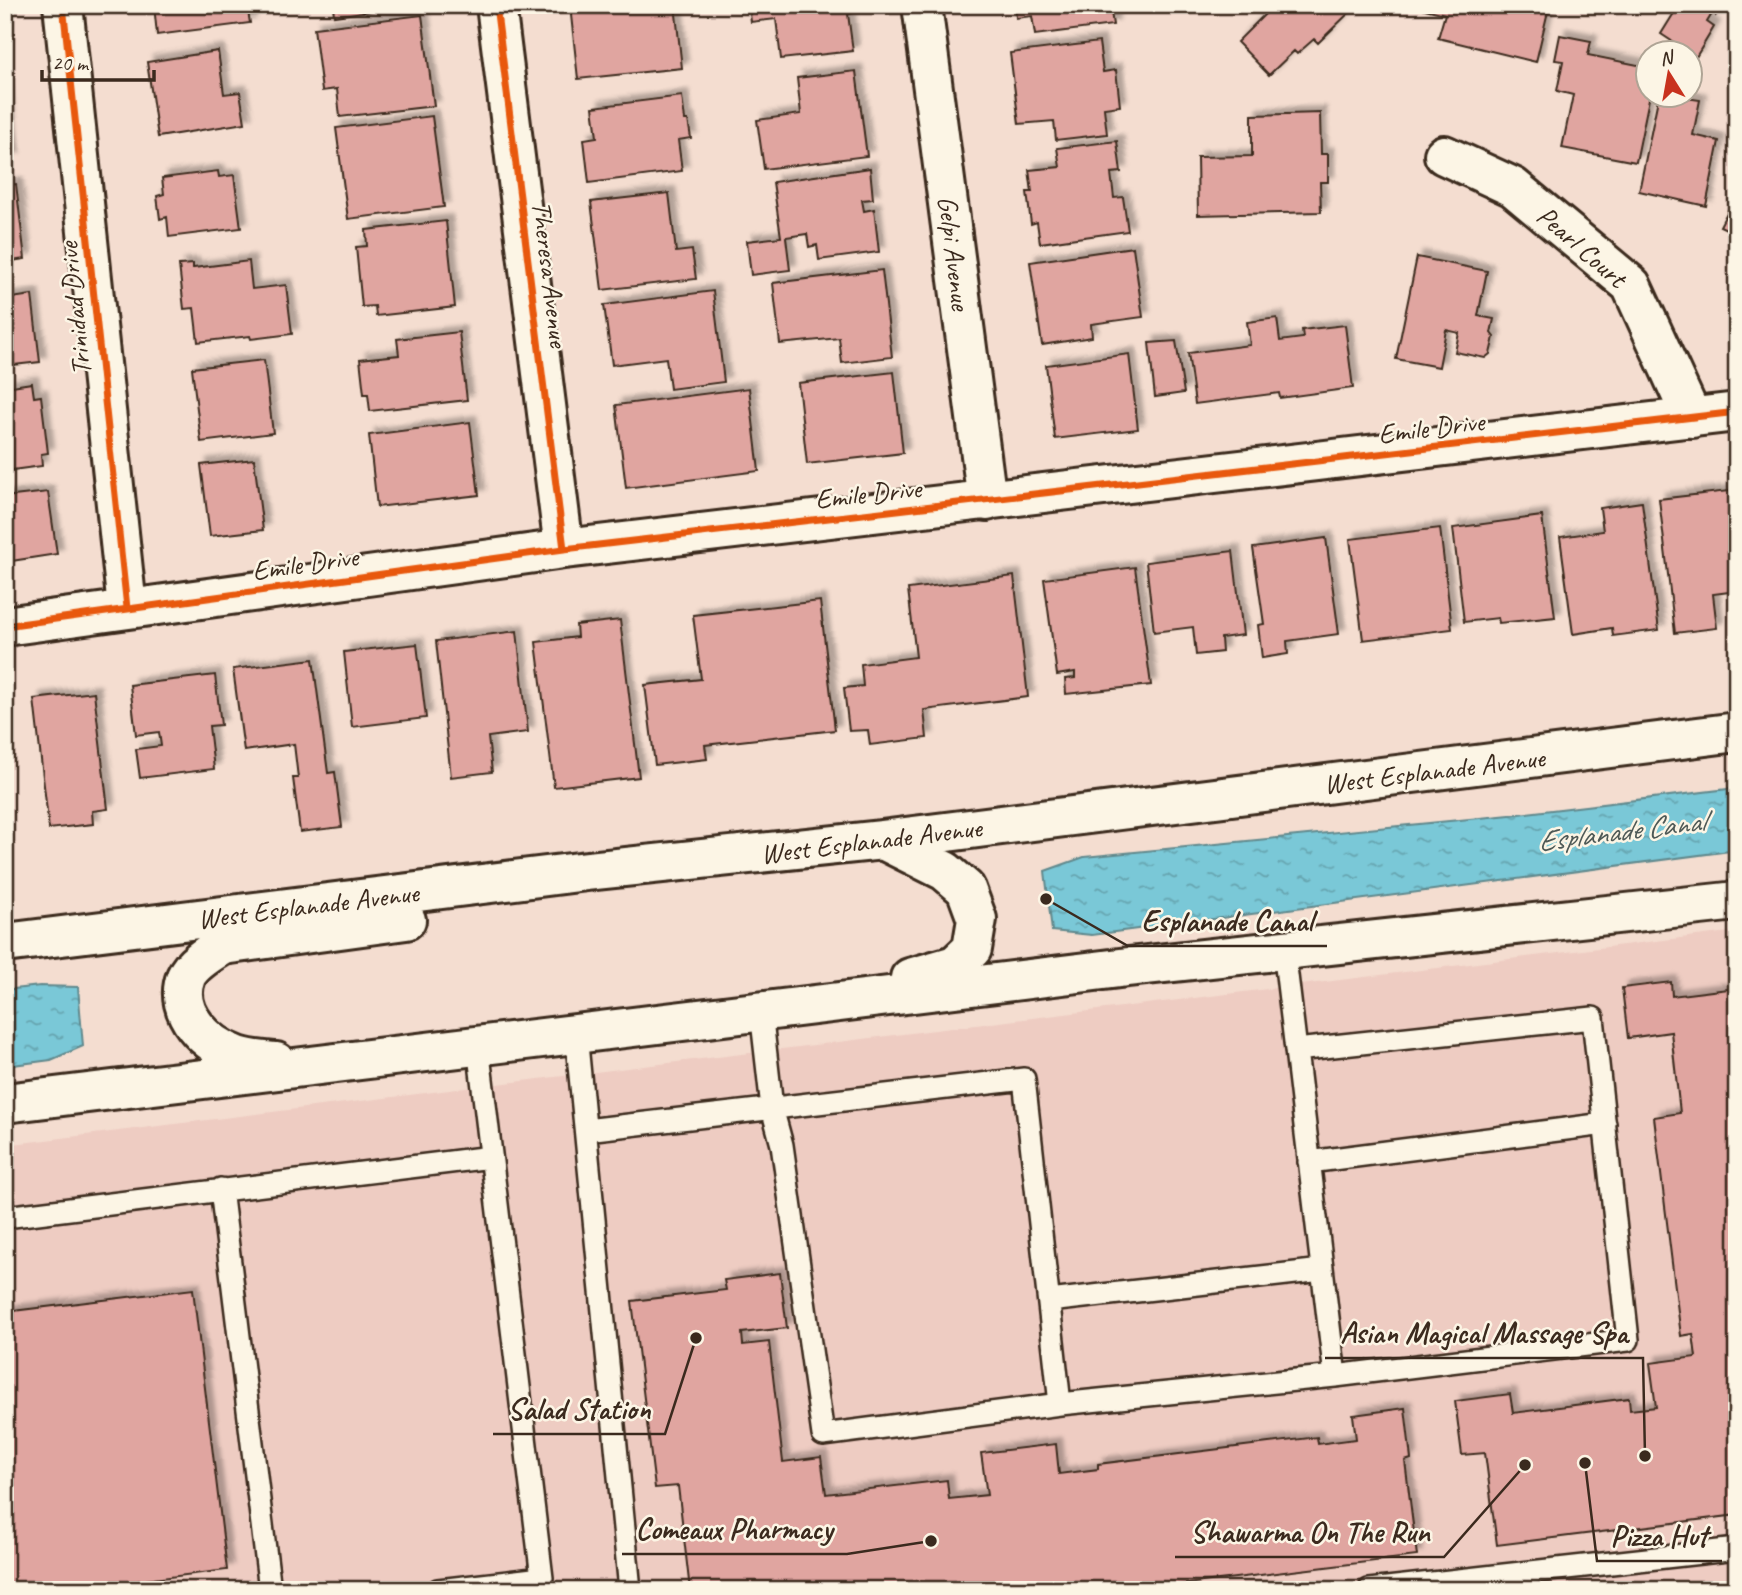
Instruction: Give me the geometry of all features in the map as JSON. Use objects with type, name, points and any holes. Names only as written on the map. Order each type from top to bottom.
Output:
[{"type":"main road","name":"Trinidad Drive","points":[[63,5],[127,608]]},
{"type":"main road","name":"Theresa Avenue","points":[[496,5],[564,549]]},
{"type":"main road","name":"Gelpi Avenue","points":[[922,5],[987,500]]},
{"type":"main road","name":"Pearl Court","points":[[1444,155],[1513,187],[1631,285],[1692,418]]},
{"type":"main road","name":"Emile Drive","points":[[5,626],[564,549],[1737,412]]},
{"type":"main road","name":"West Esplanade Avenue","points":[[5,943],[587,871],[883,840],[1737,732]]},
{"type":"main road","points":[[761,1011],[927,975],[955,965],[972,949],[977,919],[966,889],[945,871],[883,840]]},
{"type":"main road","points":[[314,1066],[238,1056],[212,1042],[188,1016],[184,1000],[187,976],[202,958],[223,945],[565,898],[587,871]]},
{"type":"main road","points":[[5,1103],[1284,950],[1737,901]]},
{"type":"lane","points":[[1284,950],[1335,1376]]},
{"type":"lane","points":[[761,1011],[772,1108],[782,1145],[823,1436],[1060,1404],[1335,1376],[1628,1340],[1593,1018],[1296,1050]]},
{"type":"lane","points":[[576,1034],[630,1590]]},
{"type":"lane","points":[[438,1590],[542,1578],[478,1046]]},
{"type":"lane","points":[[586,1130],[1024,1079],[1060,1404]]},
{"type":"lane","points":[[1309,1162],[1605,1124]]},
{"type":"lane","points":[[5,1217],[491,1157]]},
{"type":"lane","points":[[221,1189],[270,1590]]},
{"type":"lane","points":[[1049,1301],[1322,1270]]},
{"type":"lane","points":[[1369,1590],[1737,1549]]},
{"type":"shaded area","points":[[1737,931],[1737,1582],[1667,1590],[5,1590],[5,1145]]},
{"type":"water","points":[[1737,788],[1737,850],[1092,935],[1052,931],[1045,871],[1084,857],[1510,815]]},
{"type":"water","points":[[40,986],[78,987],[83,1046],[51,1060],[5,1066],[5,990]]},
{"type":"building","points":[[154,5],[247,5],[250,23],[157,35]]},
{"type":"building","points":[[333,5],[414,5],[334,16]]},
{"type":"building","points":[[675,5],[682,68],[578,79],[570,6]]},
{"type":"building","points":[[749,5],[851,5],[852,13],[848,14],[853,51],[781,59],[776,19],[751,22]]},
{"type":"building","points":[[1015,5],[1110,5],[1113,25],[1035,35],[1032,16],[1016,18]]},
{"type":"building","points":[[1274,5],[1357,5],[1318,43],[1314,39],[1297,54],[1294,51],[1269,75],[1237,42]]},
{"type":"building","points":[[1679,5],[1686,9],[1689,5],[1722,5],[1716,15],[1715,9],[1707,22],[1714,27],[1704,44],[1704,38],[1667,38],[1661,34]]},
{"type":"building","points":[[1413,6],[1549,7],[1536,62],[1438,38],[1445,14]]},
{"type":"building","points":[[422,15],[434,106],[340,117],[337,89],[322,91],[314,28]]},
{"type":"building","points":[[1560,35],[1591,41],[1588,55],[1634,64],[1634,108],[1647,108],[1636,162],[1562,148],[1573,95],[1557,91],[1563,61],[1555,60]]},
{"type":"building","points":[[1099,42],[1103,72],[1116,70],[1120,106],[1104,108],[1107,134],[1056,140],[1054,121],[1019,124],[1010,53]]},
{"type":"building","points":[[218,51],[224,94],[240,92],[245,123],[158,137],[147,62]]},
{"type":"building","points":[[856,71],[867,156],[764,169],[757,120],[801,114],[797,78]]},
{"type":"building","points":[[5,92],[13,158],[5,159]]},
{"type":"building","points":[[682,96],[691,138],[678,140],[682,171],[589,183],[584,139],[597,137],[593,107]]},
{"type":"building","points":[[1656,108],[1698,108],[1693,135],[1719,141],[1706,206],[1639,191]]},
{"type":"building","points":[[1320,113],[1321,154],[1328,154],[1328,182],[1320,182],[1321,212],[1198,215],[1197,157],[1252,156],[1252,115]]},
{"type":"building","points":[[432,116],[444,207],[348,219],[336,128]]},
{"type":"building","points":[[1117,141],[1121,172],[1111,173],[1114,198],[1123,197],[1128,231],[1040,243],[1037,222],[1031,224],[1027,192],[1032,192],[1029,170],[1060,167],[1057,148]]},
{"type":"building","points":[[870,168],[873,199],[862,200],[864,211],[874,209],[879,252],[819,260],[817,245],[809,247],[807,234],[786,237],[790,270],[751,275],[747,241],[781,237],[773,182]]},
{"type":"building","points":[[218,171],[219,177],[234,175],[241,228],[169,237],[167,217],[160,219],[157,196],[164,194],[162,178]]},
{"type":"building","points":[[16,184],[25,259],[5,262],[5,185]]},
{"type":"building","points":[[669,193],[676,252],[692,250],[696,279],[602,290],[591,202]]},
{"type":"building","points":[[1737,193],[1737,234],[1720,226]]},
{"type":"building","points":[[446,221],[455,307],[376,316],[375,306],[362,307],[356,247],[367,246],[366,230]]},
{"type":"building","points":[[1133,247],[1143,317],[1091,324],[1092,337],[1042,345],[1030,262]]},
{"type":"building","points":[[1417,257],[1487,271],[1478,316],[1494,319],[1491,333],[1494,337],[1490,354],[1485,358],[1455,352],[1459,333],[1446,330],[1439,367],[1396,359]]},
{"type":"building","points":[[249,261],[252,289],[286,285],[292,334],[198,342],[194,308],[184,309],[179,265],[193,264],[193,268]]},
{"type":"building","points":[[882,270],[892,357],[842,363],[839,338],[780,344],[773,283]]},
{"type":"building","points":[[713,291],[724,382],[670,389],[666,358],[612,365],[604,305]]},
{"type":"building","points":[[32,295],[40,362],[5,366],[5,299]]},
{"type":"building","points":[[1277,318],[1280,341],[1303,338],[1302,330],[1345,325],[1353,388],[1280,398],[1279,393],[1195,404],[1188,353],[1250,345],[1247,322]]},
{"type":"building","points":[[459,332],[467,400],[370,411],[368,394],[364,394],[360,359],[399,355],[397,339]]},
{"type":"building","points":[[1176,341],[1184,393],[1155,397],[1149,343]]},
{"type":"building","points":[[1129,354],[1138,429],[1055,439],[1046,365]]},
{"type":"building","points":[[264,360],[273,433],[201,442],[192,368]]},
{"type":"building","points":[[894,372],[903,453],[807,464],[798,383]]},
{"type":"building","points":[[32,383],[34,397],[41,396],[48,453],[41,454],[42,466],[5,471],[5,387]]},
{"type":"building","points":[[749,388],[759,471],[626,488],[616,405]]},
{"type":"building","points":[[470,422],[479,495],[377,507],[369,435]]},
{"type":"building","points":[[254,459],[263,530],[210,536],[201,465]]},
{"type":"building","points":[[1737,490],[1737,591],[1713,594],[1717,628],[1675,633],[1659,499]]},
{"type":"building","points":[[48,492],[57,554],[5,562],[5,497]]},
{"type":"building","points":[[1642,502],[1659,630],[1613,636],[1612,628],[1573,634],[1560,537],[1603,531],[1600,508]]},
{"type":"building","points":[[1542,516],[1555,617],[1499,623],[1498,618],[1464,622],[1453,528]]},
{"type":"building","points":[[1440,528],[1452,629],[1363,640],[1350,539]]},
{"type":"building","points":[[1326,538],[1339,634],[1287,641],[1288,654],[1262,658],[1258,625],[1264,624],[1253,548]]},
{"type":"building","points":[[1233,551],[1243,635],[1221,638],[1222,652],[1196,655],[1193,627],[1154,632],[1146,562]]},
{"type":"building","points":[[1135,567],[1151,685],[1066,694],[1065,679],[1075,678],[1075,672],[1057,675],[1044,579]]},
{"type":"building","points":[[1014,576],[1028,697],[924,710],[927,738],[870,745],[868,730],[849,731],[844,688],[863,686],[861,664],[916,657],[908,589]]},
{"type":"building","points":[[820,601],[835,730],[705,745],[707,759],[655,765],[645,685],[701,679],[693,615]]},
{"type":"building","points":[[620,620],[639,777],[554,787],[536,642],[577,637],[576,625]]},
{"type":"building","points":[[517,631],[528,732],[488,737],[492,772],[451,777],[436,641]]},
{"type":"building","points":[[417,644],[426,718],[352,727],[344,652]]},
{"type":"building","points":[[313,659],[328,773],[335,772],[342,827],[300,832],[293,778],[298,778],[294,744],[244,751],[233,669]]},
{"type":"building","points":[[215,675],[221,725],[209,726],[214,769],[140,778],[136,749],[161,746],[159,732],[136,735],[130,685]]},
{"type":"building","points":[[94,692],[108,809],[92,811],[93,824],[49,829],[34,699]]},
{"type":"building","points":[[1671,982],[1672,996],[1737,988],[1737,1515],[1497,1545],[1485,1453],[1462,1455],[1455,1401],[1510,1394],[1513,1413],[1629,1398],[1630,1410],[1656,1407],[1650,1363],[1696,1357],[1693,1334],[1681,1336],[1654,1117],[1680,1113],[1671,1032],[1628,1038],[1622,988]]},
{"type":"building","points":[[780,1273],[787,1328],[742,1333],[743,1345],[769,1342],[783,1462],[821,1457],[826,1494],[947,1480],[949,1499],[987,1495],[981,1453],[1056,1444],[1059,1474],[1098,1469],[1098,1464],[1317,1437],[1318,1444],[1356,1439],[1353,1415],[1405,1408],[1411,1459],[1405,1461],[1417,1556],[1136,1590],[690,1590],[678,1486],[655,1488],[632,1301],[726,1290],[724,1280]]},
{"type":"building","points":[[193,1289],[227,1570],[63,1590],[5,1590],[5,1312]]},
{"type":"cycle path","points":[[63,5],[127,608]]},
{"type":"cycle path","points":[[496,5],[564,549]]},
{"type":"cycle path","points":[[5,626],[564,549],[1737,412]]},
{"type":"place","name":"Esplanade Canal","points":[[1046,899]]},
{"type":"place","name":"Salad Station","points":[[696,1338]]},
{"type":"place","name":"Asian Magical Massage Spa","points":[[1645,1456]]},
{"type":"place","name":"Pizza Hut","points":[[1585,1463]]},
{"type":"place","name":"Shawarma On The Run","points":[[1525,1465]]},
{"type":"place","name":"Comeaux Pharmacy","points":[[931,1541]]}]
